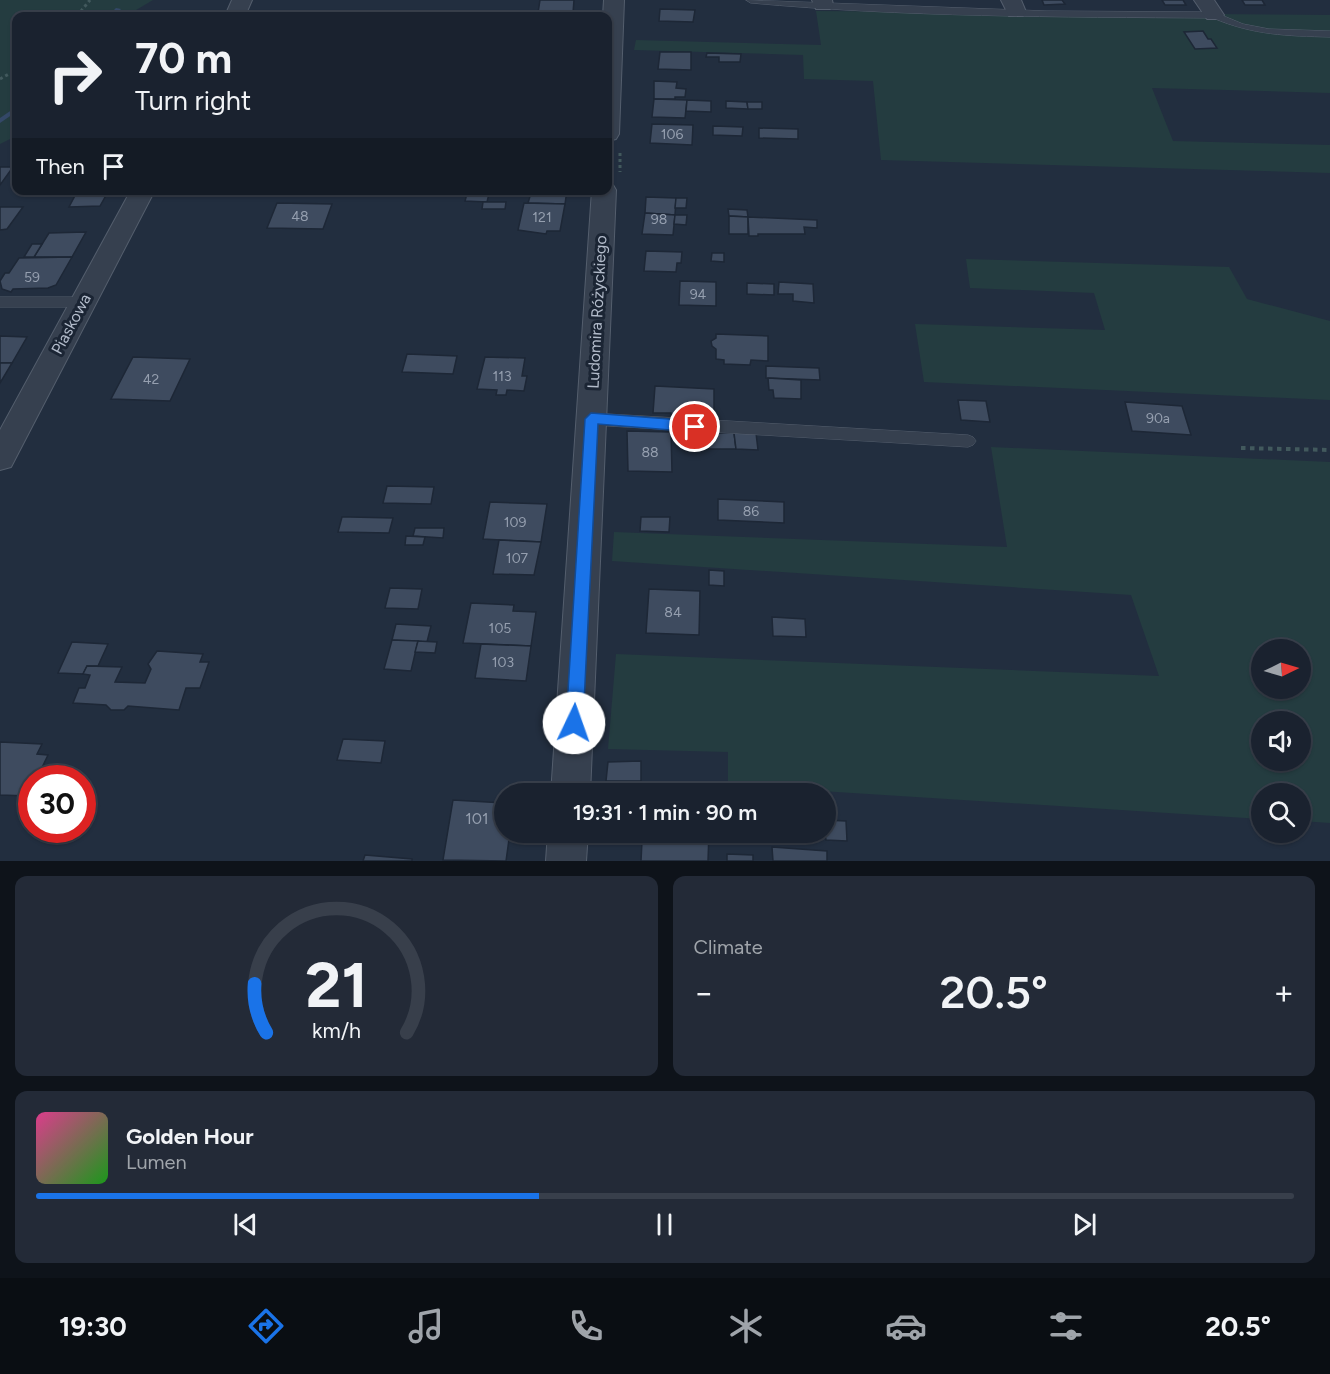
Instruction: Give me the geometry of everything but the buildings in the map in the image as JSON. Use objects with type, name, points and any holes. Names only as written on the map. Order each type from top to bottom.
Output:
[{"type":"street","points":[[612,45],[614,0]]},
{"type":"street","name":"Piaskowa","points":[[0,458],[140,195]]},
{"type":"street","name":"Ludomira Różyckiego","points":[[571,783],[604,195]]},
{"type":"street","points":[[566,861],[567,843]]},
{"type":"lane","points":[[751,0],[801,6],[823,3],[838,8],[1013,6],[1209,8],[1240,26],[1269,32],[1330,34]]},
{"type":"lane","points":[[0,303],[82,302]]},
{"type":"lane","points":[[591,419],[968,441]]},
{"type":"path","points":[[80,12],[90,0]]},
{"type":"path","points":[[1241,448],[1330,450]]},
{"type":"green space","points":[[0,0],[153,0],[133,12],[12,12],[12,138],[0,144]]},
{"type":"green space","points":[[816,11],[1330,15],[1330,93],[1152,88],[1173,141],[1330,145],[1330,173],[881,160],[873,81],[804,79],[803,55],[634,50],[636,40],[821,45]]},
{"type":"green space","points":[[966,259],[1229,267],[1247,299],[1330,321],[1330,400],[924,382],[915,324],[1105,330],[1094,293],[970,288]]},
{"type":"green space","points":[[991,447],[1330,462],[1330,823],[1311,822],[1311,783],[1251,783],[1251,818],[836,792],[836,783],[728,783],[728,752],[608,749],[616,654],[1159,676],[1131,595],[612,561],[614,532],[1007,547]]},
{"type":"waterway","points":[[115,12],[118,9]]},
{"type":"waterway","points":[[0,121],[12,112]]},
{"type":"route","points":[[574,723],[591,419],[695,427]]}]
